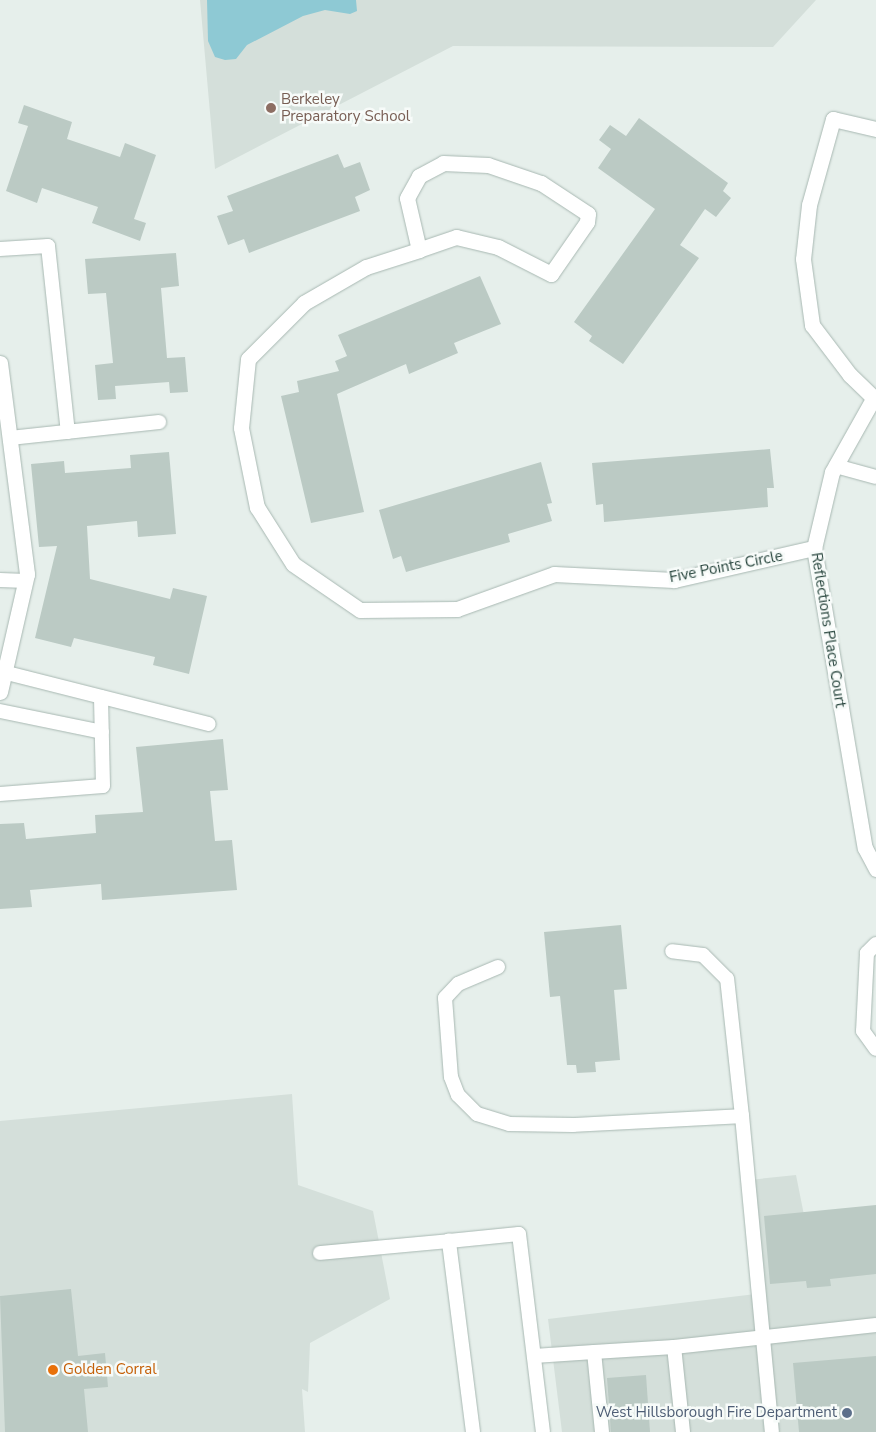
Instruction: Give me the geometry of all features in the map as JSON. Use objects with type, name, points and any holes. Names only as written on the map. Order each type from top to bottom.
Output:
[{"type":"street","points":[[833,119],[876,121]]},
{"type":"street","points":[[833,119],[876,129]]},
{"type":"street","points":[[833,119],[809,205],[803,259],[812,325],[874,400]]},
{"type":"street","name":"Five Points Circle","points":[[419,250],[407,198],[419,176],[443,163],[488,166],[541,183],[588,214],[587,222],[550,274],[498,247],[456,237],[419,250],[366,267],[304,303],[248,359],[241,428],[257,507],[293,564],[360,610],[457,609],[554,574],[674,580],[814,548]]},
{"type":"street","points":[[0,362],[5,438],[26,580],[7,673],[0,692]]},
{"type":"street","name":"Reflections Place Court","points":[[874,400],[836,466],[814,548],[865,848],[876,869]]},
{"type":"lane","points":[[0,249],[48,246],[68,432]]},
{"type":"lane","points":[[5,438],[159,422]]},
{"type":"lane","points":[[836,466],[876,477]]},
{"type":"lane","points":[[0,580],[26,580]]},
{"type":"lane","points":[[7,673],[209,724]]},
{"type":"lane","points":[[0,794],[103,786],[102,697]]},
{"type":"lane","points":[[0,711],[102,732]]},
{"type":"lane","points":[[876,944],[867,953],[863,1031],[876,1049]]},
{"type":"lane","points":[[672,950],[703,955],[728,979],[772,1432]]},
{"type":"lane","points":[[498,967],[458,984],[445,998],[451,1077],[458,1095],[477,1114],[509,1124],[572,1125],[742,1116]]},
{"type":"lane","points":[[320,1254],[519,1234],[543,1432]]},
{"type":"lane","points":[[449,1241],[473,1432]]},
{"type":"lane","points":[[534,1356],[674,1347],[876,1325]]},
{"type":"lane","points":[[674,1347],[682,1432]]},
{"type":"lane","points":[[594,1352],[602,1432]]},
{"type":"shaded area","name":"Berkeley Preparatory School","points":[[200,0],[816,0],[773,47],[453,46],[215,169]]},
{"type":"shaded area","points":[[292,1094],[298,1185],[373,1211],[390,1299],[310,1343],[308,1392],[302,1389],[305,1432],[0,1432],[0,1121]]},
{"type":"shaded area","points":[[796,1175],[804,1215],[876,1211],[876,1432],[562,1432],[548,1319],[765,1293],[749,1180]]},
{"type":"water","points":[[207,0],[356,0],[357,11],[350,14],[325,10],[303,16],[247,45],[236,59],[225,60],[215,57],[208,41]]},
{"type":"building","points":[[24,105],[72,122],[67,139],[120,157],[125,143],[156,155],[134,219],[146,223],[140,241],[92,223],[98,207],[42,188],[37,203],[6,191],[28,126],[18,123]]},
{"type":"building","points":[[639,118],[728,183],[723,191],[731,198],[716,217],[705,209],[680,245],[699,258],[623,364],[589,341],[592,336],[574,322],[655,209],[598,168],[611,149],[599,140],[610,125],[626,136]]},
{"type":"building","points":[[338,154],[344,168],[360,162],[370,190],[355,197],[360,211],[249,253],[244,239],[228,245],[217,216],[233,211],[227,196]]},
{"type":"building","points":[[176,253],[179,286],[161,288],[167,358],[185,357],[188,392],[170,393],[169,382],[115,386],[116,399],[98,400],[95,365],[113,363],[106,293],[88,294],[85,259]]},
{"type":"building","points":[[480,276],[501,324],[454,343],[458,353],[409,374],[406,364],[337,394],[364,512],[311,523],[281,396],[299,392],[297,381],[339,371],[335,361],[347,356],[338,335]]},
{"type":"building","points":[[770,449],[774,488],[767,488],[768,507],[604,522],[603,504],[596,505],[592,463]]},
{"type":"building","points":[[169,452],[176,534],[138,537],[137,521],[87,526],[90,579],[170,599],[173,588],[207,596],[189,674],[153,665],[155,657],[74,638],[71,647],[35,638],[57,546],[39,547],[31,464],[64,461],[65,473],[131,468],[130,455]]},
{"type":"building","points":[[541,462],[552,503],[547,504],[552,521],[508,534],[510,542],[406,572],[401,556],[393,559],[379,510]]},
{"type":"building","points":[[223,739],[228,790],[210,791],[215,841],[232,840],[237,890],[102,900],[101,884],[30,890],[32,907],[0,909],[0,824],[24,823],[26,839],[96,833],[95,815],[143,812],[136,747]]},
{"type":"building","points":[[621,925],[627,989],[614,990],[620,1060],[595,1062],[596,1072],[577,1073],[576,1065],[567,1065],[560,996],[550,997],[544,932]]},
{"type":"building","points":[[876,1205],[876,1274],[830,1279],[831,1286],[807,1288],[806,1281],[770,1284],[764,1216]]},
{"type":"building","name":"Golden Corral","points":[[71,1289],[78,1356],[105,1353],[108,1387],[84,1389],[88,1432],[5,1432],[0,1296]]},
{"type":"building","points":[[876,1356],[876,1432],[799,1432],[793,1363]]},
{"type":"building","points":[[646,1375],[650,1432],[611,1432],[607,1378]]},
{"type":"place","name":"Berkeley Preparatory School","points":[[271,108]]},
{"type":"place","name":"Golden Corral","points":[[53,1370]]},
{"type":"place","name":"West Hillsborough Fire Department","points":[[847,1413]]}]
